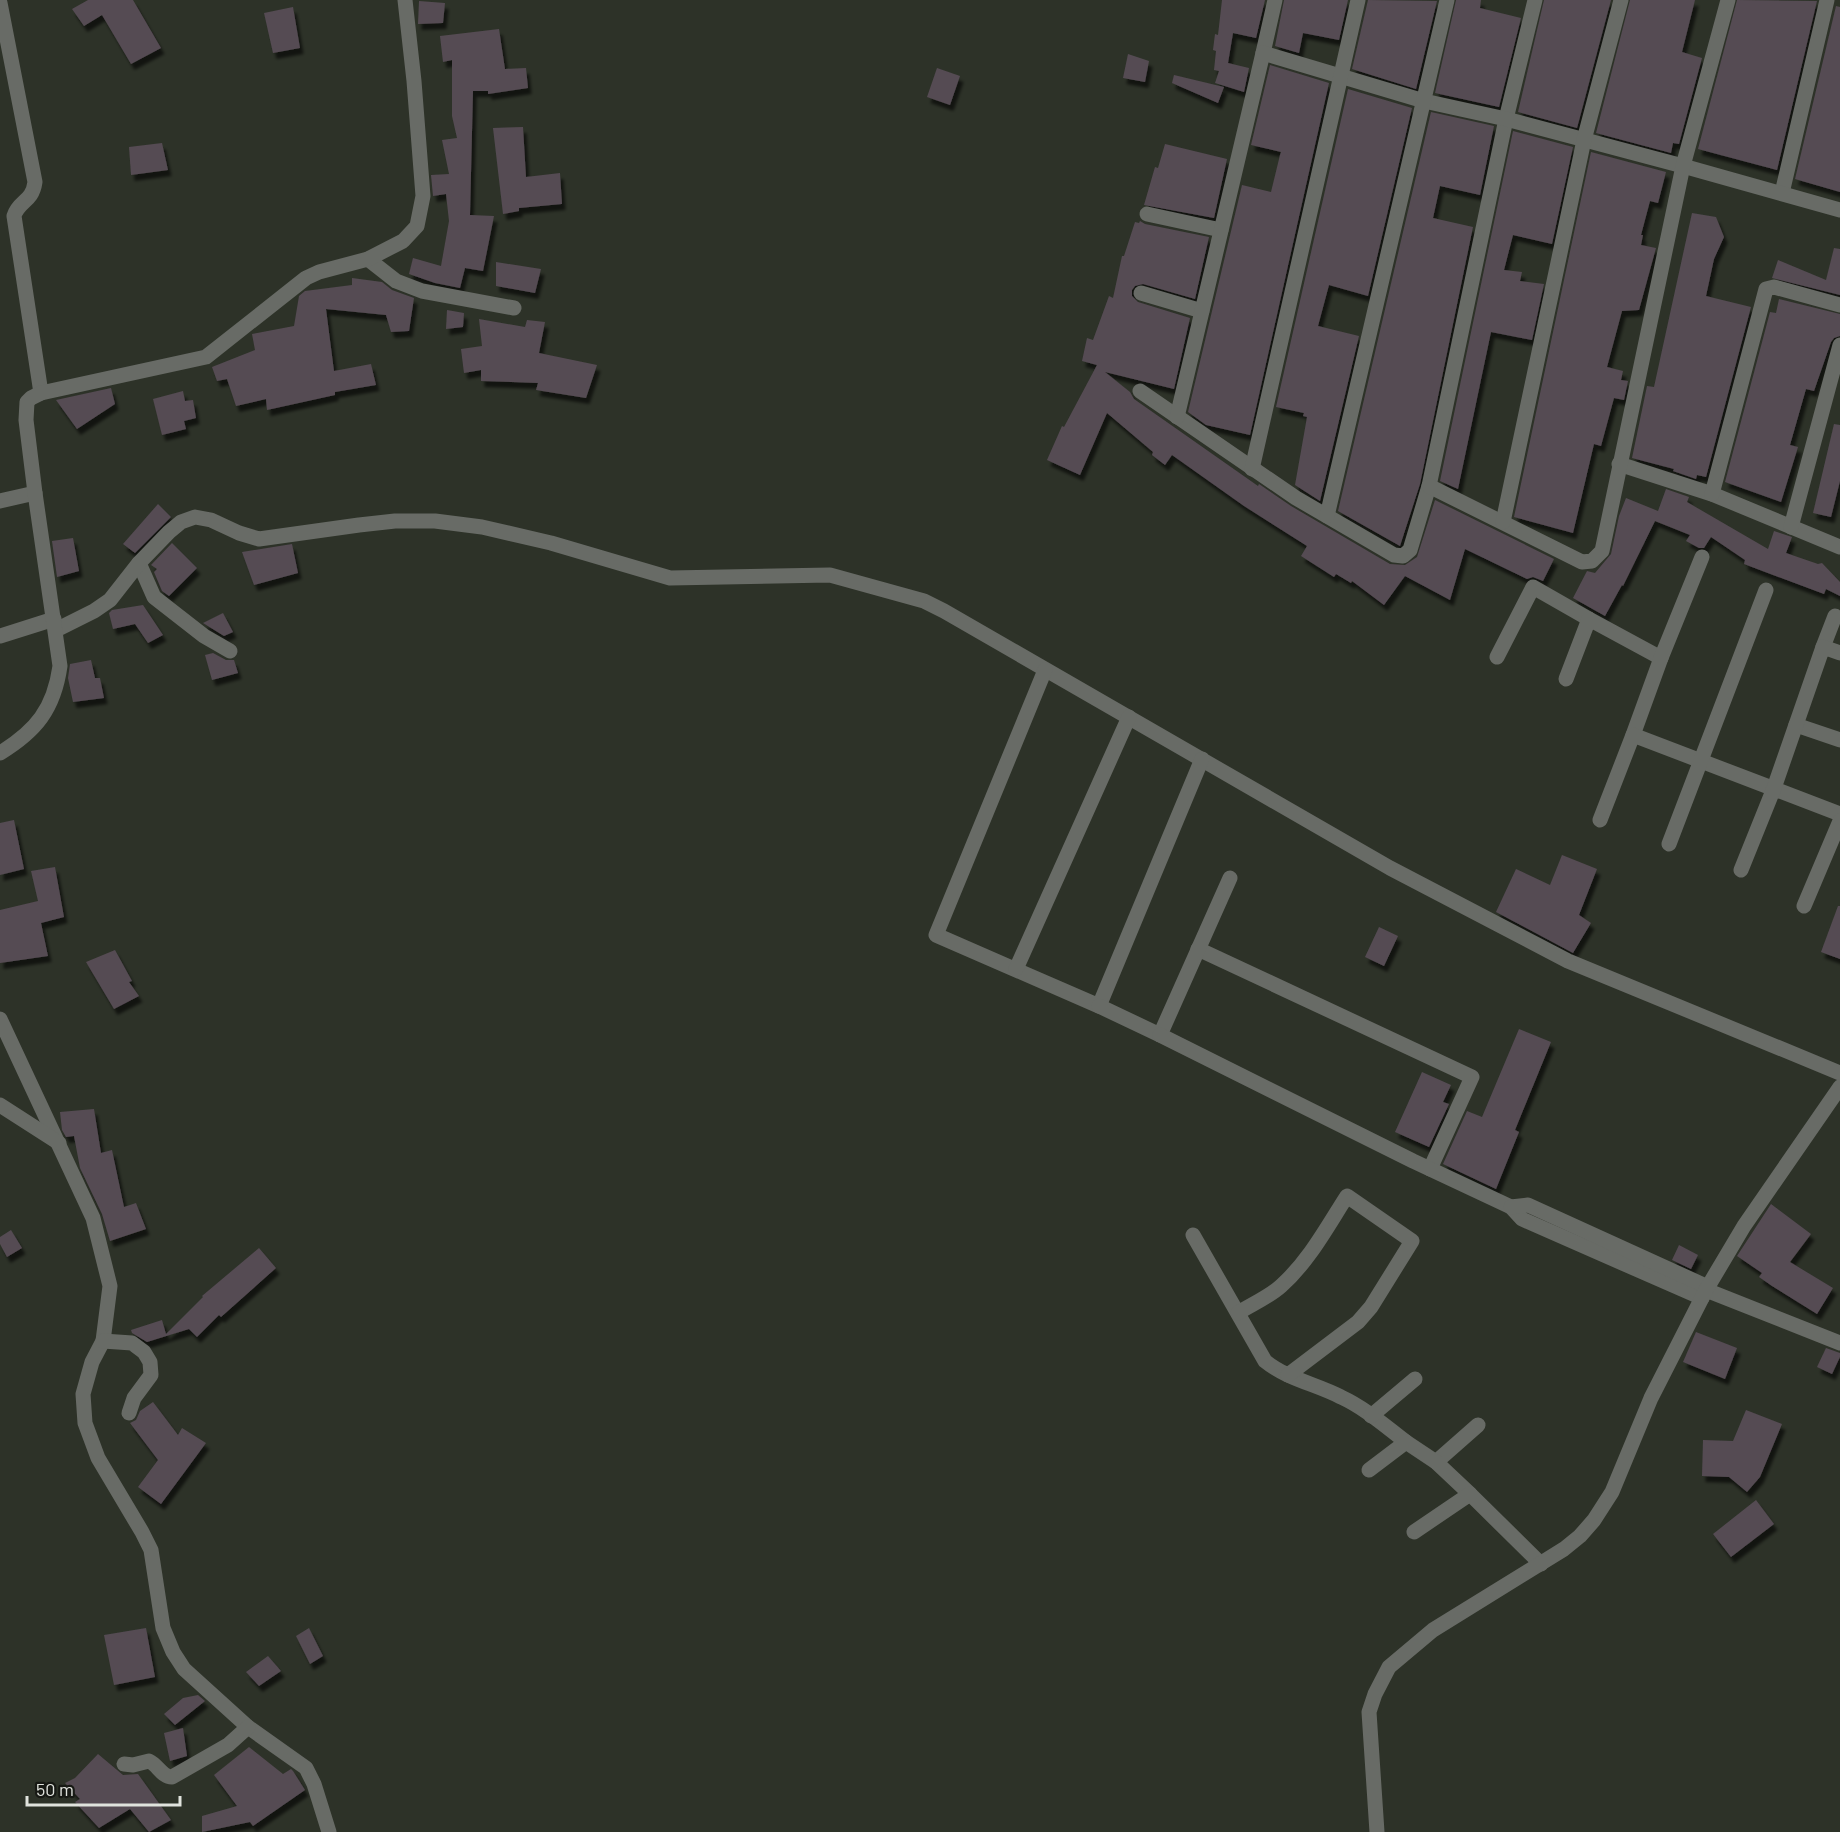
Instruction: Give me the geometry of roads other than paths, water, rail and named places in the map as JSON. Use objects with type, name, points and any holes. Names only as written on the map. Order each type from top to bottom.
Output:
[{"type":"street","points":[[0,753],[38,724],[57,687],[60,666],[34,493],[25,408],[31,398],[41,393],[206,357],[306,278],[319,272],[368,260],[403,241],[417,226],[423,196],[405,0]]},
{"type":"street","points":[[1178,417],[1275,0]]},
{"type":"street","points":[[1252,469],[1358,0]]},
{"type":"street","points":[[1327,516],[1447,0]]},
{"type":"street","points":[[1140,391],[1252,469],[1327,516],[1394,555],[1403,556],[1410,550],[1429,486],[1506,119],[1535,0]]},
{"type":"street","points":[[1503,522],[1584,140],[1621,0]]},
{"type":"street","points":[[1429,486],[1582,562],[1592,561],[1602,551],[1683,166],[1728,0]]},
{"type":"street","points":[[1782,193],[1827,0]]},
{"type":"street","points":[[0,3],[35,182],[31,197],[16,210],[14,216],[41,393]]},
{"type":"street","points":[[1263,53],[1424,101],[1506,119],[1840,210]]},
{"type":"street","points":[[1148,214],[1221,230]]},
{"type":"street","points":[[368,260],[396,281],[422,291],[514,308]]},
{"type":"street","points":[[1712,494],[1766,289],[1774,287],[1840,305]]},
{"type":"street","points":[[1141,293],[1203,310]]},
{"type":"street","points":[[1791,527],[1840,345]]},
{"type":"street","points":[[1619,464],[1712,494],[1840,547]]},
{"type":"street","points":[[0,501],[34,493]]},
{"type":"street","points":[[0,636],[55,625],[94,611],[110,600],[139,563],[169,532],[181,522],[195,517],[211,520],[259,539],[395,521],[435,521],[482,527],[551,543],[670,578],[801,575],[839,577],[924,602],[1390,867],[1568,961],[1840,1073]]},
{"type":"street","points":[[1600,820],[1702,557]]},
{"type":"street","points":[[139,563],[154,597],[204,636],[230,651]]},
{"type":"street","points":[[1497,657],[1533,587],[1661,658]]},
{"type":"street","points":[[1669,844],[1766,590]]},
{"type":"street","points":[[1741,870],[1774,788],[1835,616]]},
{"type":"street","points":[[1566,679],[1589,619]]},
{"type":"street","points":[[1823,647],[1840,653]]},
{"type":"street","points":[[1046,670],[936,935],[1099,1006],[1511,1207],[1528,1205],[1705,1292],[1840,1343]]},
{"type":"street","points":[[1016,969],[1129,717]]},
{"type":"street","points":[[1796,725],[1840,740]]},
{"type":"street","points":[[1633,735],[1840,813]]},
{"type":"street","points":[[1099,1006],[1202,759]]},
{"type":"street","points":[[1804,906],[1840,821]]},
{"type":"street","points":[[1160,1035],[1230,878]]},
{"type":"street","points":[[1198,948],[1472,1077],[1430,1169]]},
{"type":"street","points":[[0,1019],[93,1218],[110,1286],[103,1341],[92,1362],[83,1394],[85,1423],[98,1458],[151,1550],[163,1628],[173,1652],[184,1669],[248,1727],[306,1768],[314,1784],[329,1832]]},
{"type":"street","points":[[1377,1832],[1369,1712],[1375,1694],[1389,1667],[1433,1630],[1541,1564],[1580,1536],[1594,1520],[1612,1492],[1651,1398],[1705,1292],[1744,1226],[1839,1090]]},
{"type":"street","points":[[0,1105],[58,1143]]},
{"type":"street","points":[[1238,1313],[1281,1286],[1295,1271],[1312,1250],[1347,1196],[1412,1240],[1371,1306],[1358,1322],[1288,1376]]},
{"type":"street","points":[[1193,1235],[1265,1361],[1275,1370],[1344,1398],[1436,1462],[1541,1564]]},
{"type":"street","points":[[103,1341],[132,1343],[144,1352],[150,1362],[151,1375],[134,1398],[129,1413]]},
{"type":"street","points":[[1371,1416],[1415,1379]]},
{"type":"street","points":[[1436,1462],[1478,1425]]},
{"type":"street","points":[[1369,1470],[1406,1442]]},
{"type":"street","points":[[1414,1532],[1470,1494]]},
{"type":"street","points":[[124,1764],[133,1765],[141,1761],[149,1761],[165,1775],[172,1777],[228,1745],[248,1727]]}]
